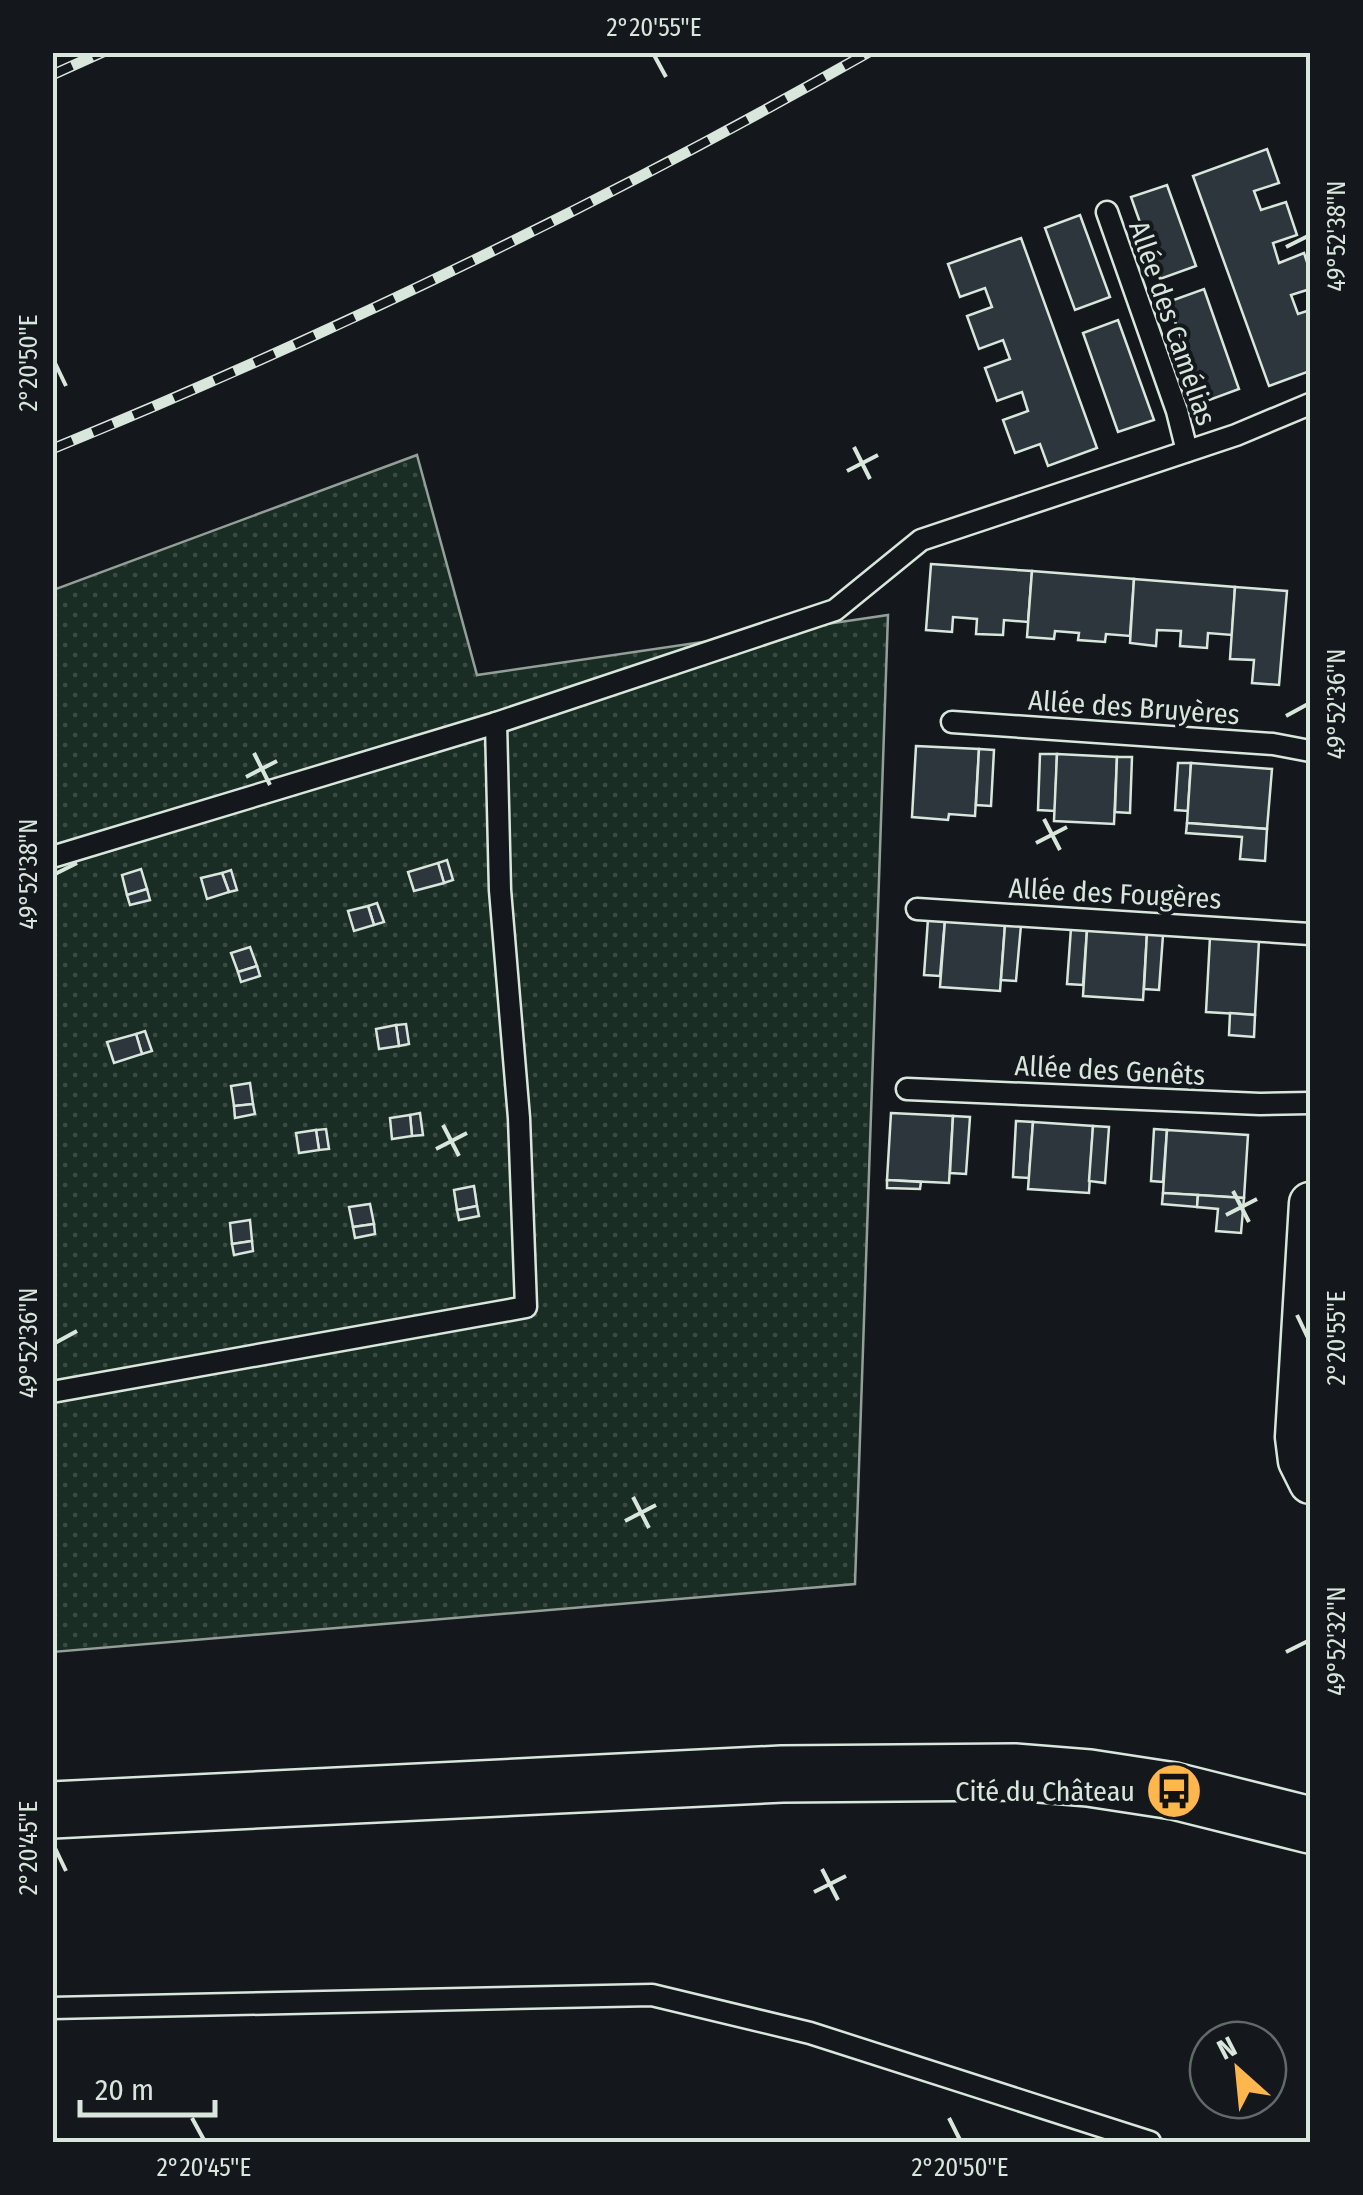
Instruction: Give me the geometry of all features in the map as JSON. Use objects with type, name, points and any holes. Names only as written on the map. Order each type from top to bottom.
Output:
[{"type":"main road","points":[[52,1810],[782,1774],[1014,1772],[1174,1791],[1310,1826]]},
{"type":"street","points":[[1310,1203],[1296,1436],[1300,1461],[1310,1484]]},
{"type":"lane","name":"Allée des Camélias","points":[[1107,212],[1188,451]]},
{"type":"lane","points":[[52,857],[496,723],[836,610],[921,540],[1188,451],[1310,404]]},
{"type":"lane","name":"Allée des Bruyères","points":[[952,722],[1273,744],[1310,751]]},
{"type":"lane","points":[[52,1392],[526,1307],[519,1118],[500,890],[496,723]]},
{"type":"lane","name":"Allée des Fougères","points":[[917,909],[1310,934]]},
{"type":"lane","name":"Allée des Genêts","points":[[907,1089],[1310,1104]]},
{"type":"lane","points":[[52,2008],[652,1995],[810,2033],[1150,2142]]},
{"type":"green space","points":[[417,455],[477,675],[888,615],[855,1584],[53,1652],[53,590]]},
{"type":"building","points":[[1267,149],[1279,183],[1254,191],[1261,210],[1286,202],[1297,235],[1273,243],[1279,263],[1304,253],[1310,271],[1310,289],[1291,295],[1298,314],[1310,310],[1310,371],[1269,386],[1193,176]]},
{"type":"building","points":[[1167,185],[1196,266],[1160,279],[1131,197]]},
{"type":"building","points":[[1080,215],[1110,297],[1075,310],[1045,228]]},
{"type":"building","points":[[1021,238],[1097,448],[1048,466],[1040,444],[1015,453],[1003,420],[1028,411],[1022,392],[997,401],[985,368],[1010,359],[1003,340],[979,349],[967,316],[992,307],[985,288],[960,297],[948,264]]},
{"type":"building","points":[[1204,289],[1239,389],[1204,402],[1168,302]]},
{"type":"building","points":[[1118,320],[1154,420],[1118,432],[1083,333]]},
{"type":"building","points":[[931,564],[1032,571],[1028,622],[1004,620],[1003,635],[976,634],[977,619],[953,617],[952,632],[926,630]]},
{"type":"building","points":[[1032,571],[1134,579],[1130,636],[1106,634],[1105,642],[1078,640],[1079,633],[1055,631],[1054,639],[1027,637]]},
{"type":"building","points":[[1134,579],[1235,587],[1232,635],[1208,633],[1207,648],[1180,646],[1181,631],[1157,630],[1156,646],[1130,643]]},
{"type":"building","points":[[1235,587],[1287,591],[1279,685],[1252,683],[1254,660],[1230,659]]},
{"type":"building","points":[[916,746],[979,749],[975,816],[949,814],[948,820],[912,817]]},
{"type":"building","points":[[979,749],[994,750],[991,806],[976,805]]},
{"type":"building","points":[[1040,754],[1057,754],[1055,811],[1038,810]]},
{"type":"building","points":[[1057,754],[1117,757],[1114,824],[1054,821]]},
{"type":"building","points":[[1117,757],[1132,757],[1130,813],[1115,812]]},
{"type":"building","points":[[1178,763],[1191,763],[1188,811],[1175,810]]},
{"type":"building","points":[[1191,763],[1272,769],[1267,829],[1187,823]]},
{"type":"building","points":[[1187,823],[1267,829],[1265,861],[1240,859],[1242,837],[1186,833]]},
{"type":"building","points":[[447,860],[453,880],[444,883],[438,863]]},
{"type":"building","points":[[438,863],[444,883],[414,891],[408,872]]},
{"type":"building","points":[[141,869],[147,889],[127,895],[122,875]]},
{"type":"building","points":[[231,870],[237,890],[229,892],[222,873]]},
{"type":"building","points":[[222,873],[229,892],[207,899],[201,878]]},
{"type":"building","points":[[147,889],[150,900],[130,905],[127,895]]},
{"type":"building","points":[[377,903],[384,922],[374,925],[368,906]]},
{"type":"building","points":[[368,906],[374,925],[354,931],[348,911]]},
{"type":"building","points":[[928,919],[945,920],[940,976],[924,975]]},
{"type":"building","points":[[945,920],[1005,925],[1000,991],[940,987]]},
{"type":"building","points":[[1005,925],[1021,925],[1016,981],[1001,980]]},
{"type":"building","points":[[1071,928],[1087,930],[1083,985],[1067,984]]},
{"type":"building","points":[[1087,930],[1147,933],[1143,1000],[1083,996]]},
{"type":"building","points":[[1147,933],[1163,935],[1159,990],[1144,989]]},
{"type":"building","points":[[1210,937],[1259,940],[1255,1015],[1206,1012]]},
{"type":"building","points":[[250,947],[257,966],[238,972],[231,953]]},
{"type":"building","points":[[257,966],[260,976],[241,982],[238,972]]},
{"type":"building","points":[[1230,1013],[1255,1015],[1254,1037],[1229,1035]]},
{"type":"building","points":[[406,1024],[409,1044],[399,1046],[396,1025]]},
{"type":"building","points":[[396,1025],[399,1046],[379,1049],[376,1029]]},
{"type":"building","points":[[145,1031],[152,1051],[142,1054],[136,1034]]},
{"type":"building","points":[[136,1034],[142,1054],[114,1063],[107,1042]]},
{"type":"building","points":[[250,1083],[253,1104],[234,1106],[231,1086]]},
{"type":"building","points":[[253,1104],[255,1114],[235,1118],[234,1106]]},
{"type":"building","points":[[420,1113],[423,1135],[412,1136],[410,1115]]},
{"type":"building","points":[[891,1113],[953,1116],[949,1183],[887,1180]]},
{"type":"building","points":[[410,1115],[412,1136],[392,1139],[390,1118]]},
{"type":"building","points":[[953,1116],[970,1117],[966,1174],[950,1173]]},
{"type":"building","points":[[1016,1121],[1033,1122],[1029,1178],[1013,1177]]},
{"type":"building","points":[[1033,1122],[1093,1126],[1089,1193],[1028,1189]]},
{"type":"building","points":[[1093,1126],[1109,1127],[1105,1183],[1089,1181]]},
{"type":"building","points":[[326,1129],[329,1149],[319,1150],[316,1130]]},
{"type":"building","points":[[1154,1129],[1167,1130],[1163,1182],[1151,1181]]},
{"type":"building","points":[[316,1130],[319,1150],[299,1153],[296,1133]]},
{"type":"building","points":[[1167,1130],[1248,1135],[1244,1198],[1163,1193]]},
{"type":"building","points":[[887,1180],[921,1182],[920,1189],[887,1188]]},
{"type":"building","points":[[474,1186],[477,1206],[457,1210],[454,1190]]},
{"type":"building","points":[[1163,1193],[1198,1195],[1197,1207],[1162,1204]]},
{"type":"building","points":[[1198,1195],[1244,1198],[1241,1233],[1216,1231],[1218,1209],[1197,1207]]},
{"type":"building","points":[[370,1204],[374,1224],[353,1227],[349,1207]]},
{"type":"building","points":[[477,1206],[479,1216],[459,1220],[457,1210]]},
{"type":"building","points":[[250,1220],[252,1241],[232,1244],[230,1223]]},
{"type":"building","points":[[374,1224],[375,1234],[355,1238],[353,1227]]},
{"type":"building","points":[[252,1241],[253,1251],[234,1255],[232,1244]]},
{"type":"railway","points":[[52,75],[103,52]]},
{"type":"railway","points":[[52,449],[261,360],[467,264],[669,161],[869,52]]},
{"type":"place","name":"Cité du Château","points":[[1174,1791]]}]
